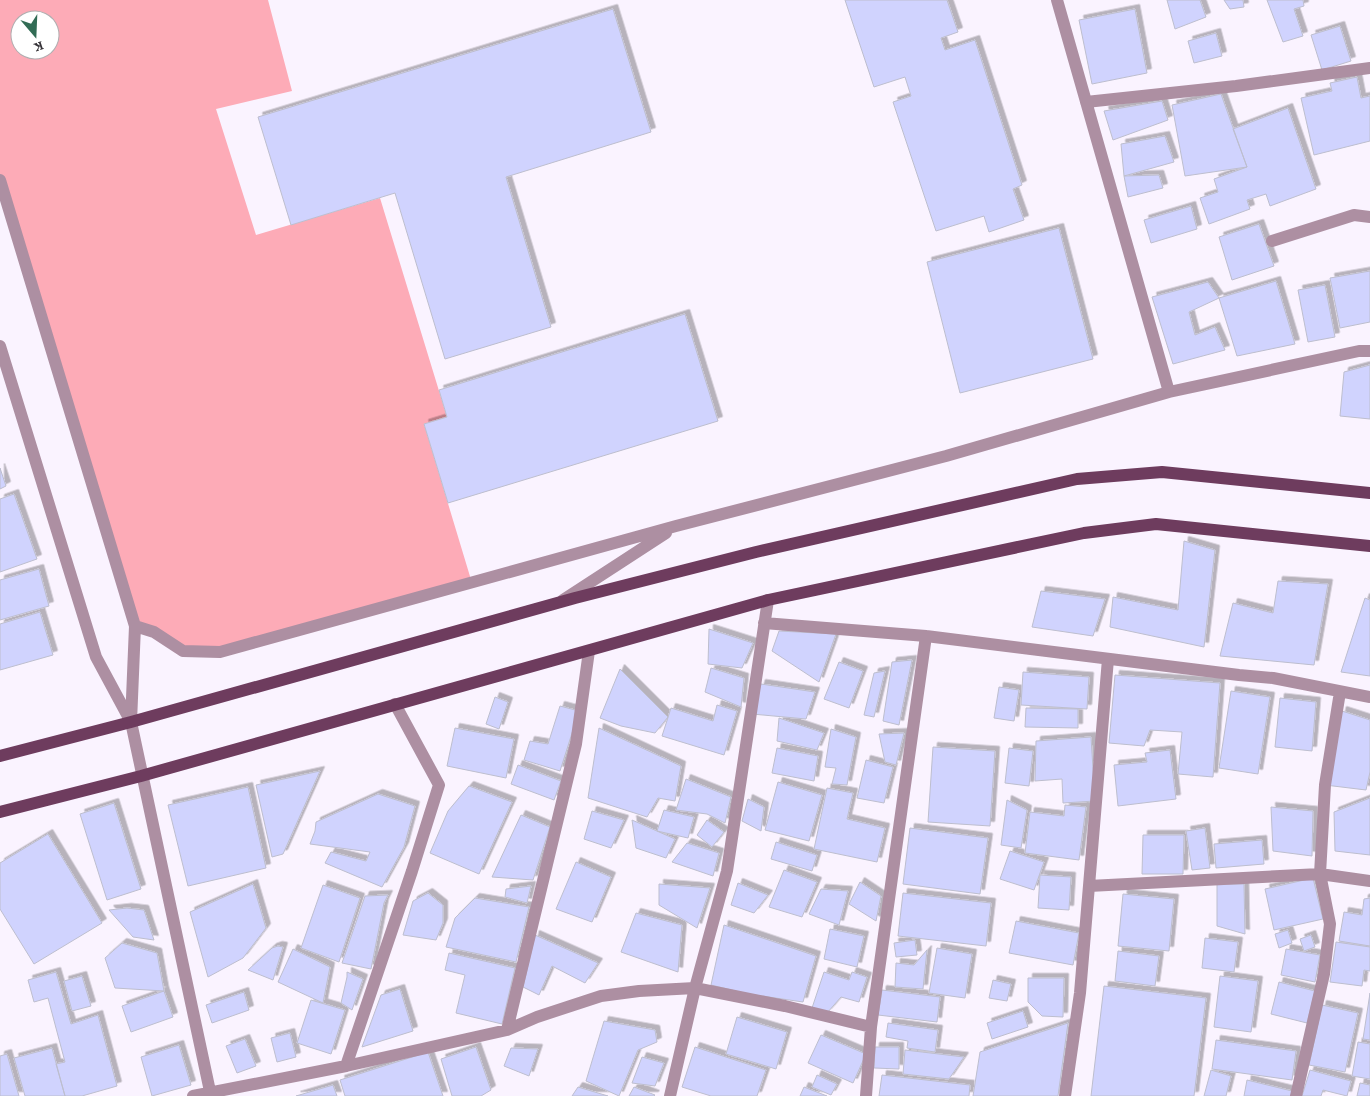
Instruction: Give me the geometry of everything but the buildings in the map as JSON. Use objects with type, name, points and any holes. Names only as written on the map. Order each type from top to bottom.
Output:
[{"type":"main road","points":[[0,756],[131,722],[559,602],[756,552],[1077,479],[1162,472],[1370,493]]},
{"type":"main road","points":[[0,812],[141,776],[768,600],[1084,534],[1156,524],[1370,546]]},
{"type":"street","points":[[1057,0],[1168,392]]},
{"type":"street","points":[[1086,102],[1236,86],[1370,68]]},
{"type":"street","points":[[0,180],[135,626],[131,722],[210,1094]]},
{"type":"street","points":[[1272,241],[1354,216],[1370,217]]},
{"type":"street","points":[[0,346],[96,656],[131,722]]},
{"type":"street","points":[[135,626],[154,632],[183,651],[220,652],[676,526],[946,456],[1168,392],[1359,351],[1370,351]]},
{"type":"street","points":[[559,602],[676,526]]},
{"type":"street","points":[[670,1096],[695,988],[728,871],[768,600]]},
{"type":"street","points":[[764,623],[926,636],[1274,678],[1340,692],[1370,696]]},
{"type":"street","points":[[866,1096],[872,1027],[926,636]]},
{"type":"street","points":[[507,1030],[576,744],[589,651]]},
{"type":"street","points":[[1065,1096],[1080,993],[1108,659]]},
{"type":"street","points":[[1296,1096],[1324,974],[1330,924],[1320,874],[1325,786],[1340,692]]},
{"type":"street","points":[[346,1066],[439,785],[395,704]]},
{"type":"street","points":[[1089,886],[1320,874],[1370,881]]},
{"type":"street","points":[[193,1096],[346,1066],[507,1030],[537,1017],[601,996],[640,991],[695,988],[785,1006],[872,1027]]},
{"type":"shaded area","points":[[0,0],[268,0],[292,91],[216,109],[256,235],[380,198],[447,417],[424,424],[472,583],[220,652],[183,651],[135,626],[0,180]]}]
